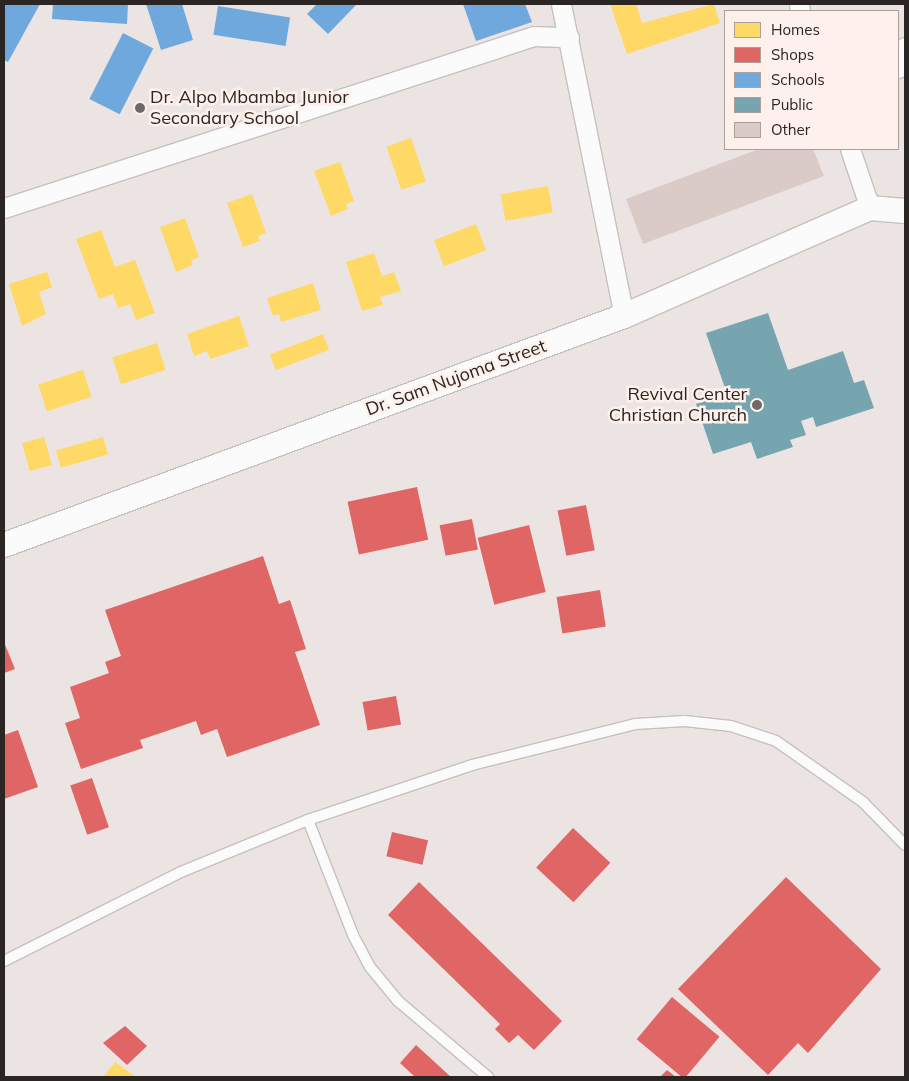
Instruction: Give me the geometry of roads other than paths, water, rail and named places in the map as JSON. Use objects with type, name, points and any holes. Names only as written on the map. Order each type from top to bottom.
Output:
[{"type":"street","points":[[561,4],[624,316]]},
{"type":"street","points":[[4,208],[534,36],[569,37]]},
{"type":"street","points":[[899,65],[905,47]]},
{"type":"street","points":[[851,150],[870,208]]},
{"type":"street","name":"Dr. Sam Nujoma Street","points":[[4,545],[624,316],[870,208],[905,211]]},
{"type":"lane","points":[[4,961],[181,872],[308,820],[472,765],[635,724],[685,721],[731,726],[776,741],[863,802],[905,845]]},
{"type":"lane","points":[[308,820],[353,936],[370,967],[398,1001],[488,1077]]},
{"type":"place","name":"Dr. Alpo Mbamba Junior Secondary School","points":[[140,108]]},
{"type":"place","name":"Revival Center Christian Church","points":[[757,405]]}]
